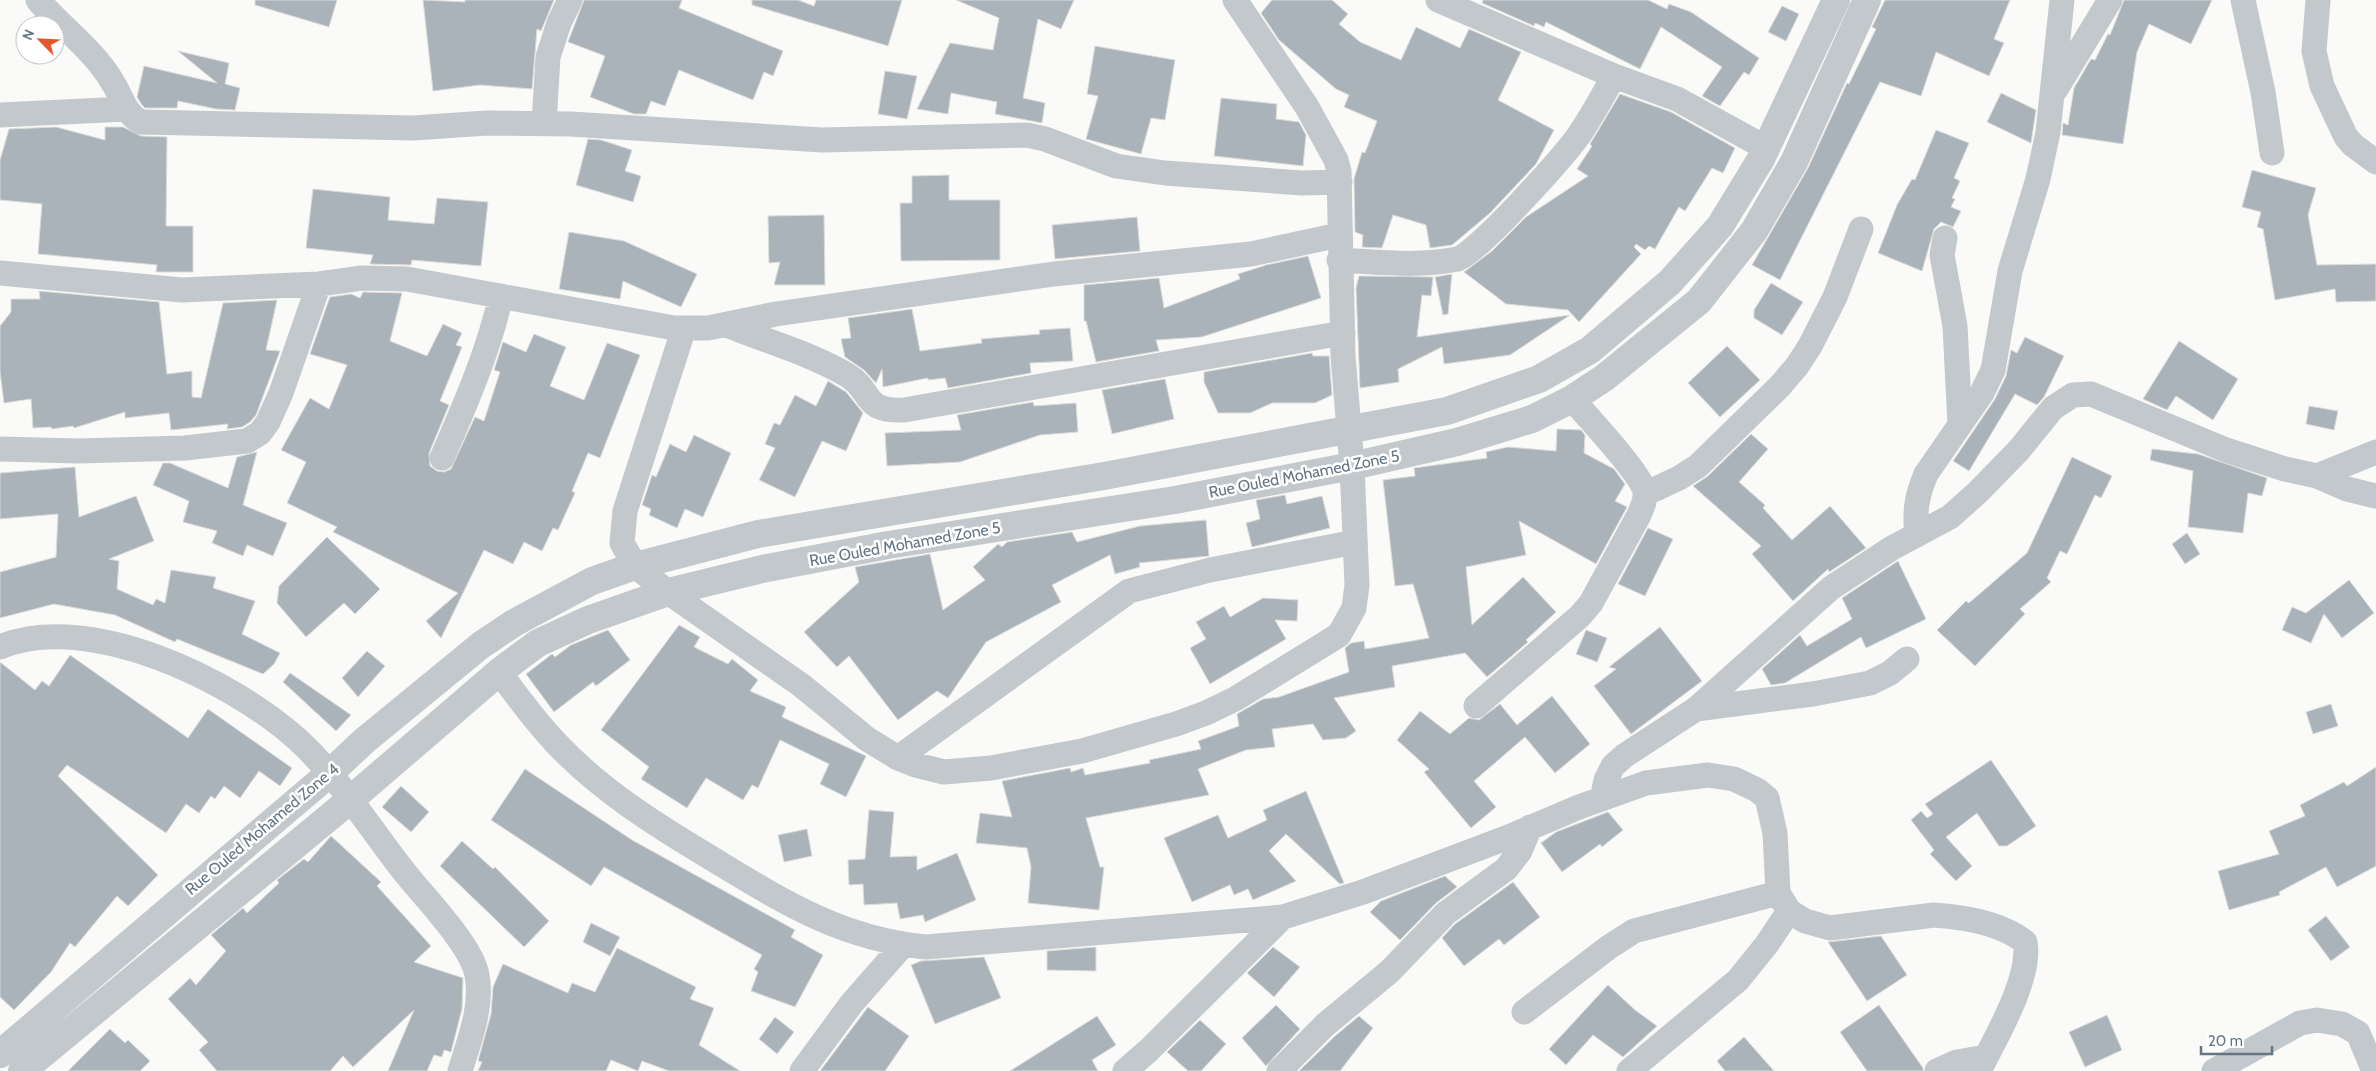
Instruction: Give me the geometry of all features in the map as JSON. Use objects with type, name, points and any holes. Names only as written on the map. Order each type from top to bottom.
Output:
[{"type":"street","points":[[38,0],[112,81],[126,109],[133,118],[141,122],[172,124],[304,124],[413,128],[487,123],[544,124],[822,140],[1027,135],[1045,139],[1116,166],[1165,173],[1302,183],[1340,182]]},
{"type":"street","points":[[544,124],[548,57],[559,23],[570,0]]},
{"type":"street","points":[[684,328],[625,511],[622,543],[635,566],[668,592],[801,685],[867,739],[898,758],[944,772],[991,768],[1082,751],[1176,724],[1206,713],[1235,699],[1339,635],[1354,608],[1357,585],[1352,466],[1339,260],[1340,182],[1336,160],[1307,107],[1235,0]]},
{"type":"street","points":[[1438,0],[1614,76],[1677,99],[1766,148]]},
{"type":"street","name":"Rue Ouled Mohamed Zone 5","points":[[532,614],[592,581],[635,566],[758,534],[1094,477],[1349,431],[1447,411],[1507,392],[1539,379],[1590,350],[1670,282],[1720,226],[1766,148],[1836,0]]},
{"type":"street","name":"Rue Ouled Mohamed Zone 5","points":[[538,643],[588,620],[668,592],[762,569],[888,545],[1175,500],[1352,466],[1457,442],[1532,419],[1572,399],[1604,378],[1699,301],[1754,231],[1794,162],[1867,0]]},
{"type":"street","points":[[1917,535],[1915,510],[1920,489],[1929,470],[1982,393],[1993,370],[2010,271],[2038,179],[2053,93],[2062,0]]},
{"type":"street","points":[[2053,93],[2110,0]]},
{"type":"street","points":[[2243,0],[2263,92],[2272,153]]},
{"type":"street","points":[[2318,0],[2314,51],[2322,86],[2346,137],[2357,149],[2376,162]]},
{"type":"street","points":[[1339,260],[1418,263],[1459,258],[1475,249],[1534,187],[1580,134],[1614,76]]},
{"type":"street","points":[[0,115],[126,109]]},
{"type":"street","points":[[1645,494],[1679,478],[1698,466],[1780,386],[1797,366],[1810,346],[1835,297],[1861,229]]},
{"type":"street","points":[[0,273],[182,290],[319,284],[362,278],[407,279],[674,328],[708,328],[776,314],[1054,274],[1251,254],[1339,235]]},
{"type":"street","points":[[1945,238],[1942,255],[1955,326],[1960,424]]},
{"type":"street","points":[[0,449],[78,451],[185,448],[213,447],[247,441],[260,433],[268,422],[281,393],[319,284]]},
{"type":"street","points":[[442,458],[475,382],[494,329],[501,296]]},
{"type":"street","points":[[727,325],[820,361],[848,375],[873,404],[888,410],[904,410],[1343,333]]},
{"type":"street","points":[[1602,799],[1606,780],[1613,766],[1624,756],[1696,709],[1831,588],[1860,568],[1950,517],[1978,492],[2019,450],[2053,408],[2073,395],[2091,394],[2107,399],[2226,450],[2285,470],[2317,476],[2347,489],[2376,496]]},
{"type":"street","points":[[1476,706],[1580,616],[1592,603],[1639,515],[1645,494],[1642,485],[1613,445],[1572,399]]},
{"type":"street","points":[[2317,476],[2376,452]]},
{"type":"street","points":[[898,758],[1129,591],[1210,570],[1355,542]]},
{"type":"street","name":"Rue Ouled Mohamed Zone 4","points":[[0,1054],[330,773],[364,740],[481,646],[532,614]]},
{"type":"street","points":[[0,647],[13,641],[43,636],[77,636],[119,644],[187,670],[270,717],[298,740],[330,773],[471,956],[478,975],[478,996],[474,1027],[460,1071]]},
{"type":"street","name":"Rue Ouled Mohamed Zone 4","points":[[22,1071],[350,800],[499,672],[538,643]]},
{"type":"street","points":[[1696,709],[1813,694],[1870,682],[1890,673],[1907,659]]},
{"type":"street","points":[[499,672],[556,744],[594,778],[653,823],[790,906],[838,927],[903,945],[951,946],[1125,929],[1283,917],[1363,892],[1646,783],[1708,775],[1734,779],[1757,790],[1767,798],[1775,833],[1783,902],[1767,944],[1738,980],[1629,1071]]},
{"type":"street","points":[[1279,1071],[1325,1025],[1390,972],[1446,913],[1506,869],[1520,851],[1530,827]]},
{"type":"street","points":[[1524,1012],[1609,947],[1634,931],[1783,902]]},
{"type":"street","points":[[1783,902],[1805,921],[1830,928],[1934,915],[1988,924],[2018,936],[2025,942],[2025,968],[2008,1012],[1982,1064],[1958,1062],[1937,1071]]},
{"type":"street","points":[[1125,1071],[1149,1050],[1283,917]]},
{"type":"street","points":[[802,1071],[852,1003],[903,945]]},
{"type":"street","points":[[2214,1071],[2300,1023],[2317,1020],[2342,1024],[2358,1033],[2374,1071]]},
{"type":"building","points":[[255,0],[337,0],[329,27],[255,5]]},
{"type":"building","points":[[423,0],[465,2],[465,0],[554,0],[541,31],[537,29],[532,89],[480,85],[433,91]]},
{"type":"building","points":[[584,0],[682,0],[679,8],[783,51],[773,76],[764,72],[753,100],[679,70],[665,106],[651,101],[646,114],[634,114],[590,97],[605,56],[568,42]]},
{"type":"building","points":[[752,0],[798,0],[814,6],[816,0],[902,0],[888,46],[752,5]]},
{"type":"building","points":[[956,0],[1074,0],[1061,29],[1038,19],[1023,98],[1045,103],[1042,123],[995,114],[997,102],[951,93],[948,114],[917,109],[950,43],[993,50],[999,18]]},
{"type":"building","points":[[1272,0],[1332,0],[1348,14],[1339,24],[1360,42],[1401,60],[1416,27],[1460,48],[1469,29],[1521,52],[1498,100],[1554,130],[1536,164],[1490,213],[1452,245],[1430,248],[1426,225],[1393,215],[1382,248],[1362,247],[1363,235],[1355,232],[1354,179],[1362,152],[1365,153],[1377,121],[1344,107],[1349,95],[1336,89],[1279,40],[1261,13]]},
{"type":"building","points":[[1483,0],[1648,0],[1667,9],[1669,4],[1691,12],[1759,58],[1749,75],[1744,72],[1720,106],[1702,96],[1722,67],[1661,27],[1640,69],[1546,22],[1544,27],[1535,23],[1534,26],[1482,3]]},
{"type":"building","points":[[1885,0],[2010,0],[1994,39],[2004,43],[1989,76],[1936,52],[1921,96],[1880,82],[1780,280],[1752,265],[1808,168],[1847,83],[1849,84],[1876,29],[1872,27]]},
{"type":"building","points":[[2124,0],[2212,0],[2191,44],[2149,24],[2137,52],[2123,144],[2062,135],[2063,123],[2068,125],[2074,88],[2091,59],[2095,60],[2108,34],[2110,35]]},
{"type":"building","points":[[1782,6],[1799,14],[1786,41],[1768,32]]},
{"type":"building","points":[[1095,46],[1175,60],[1165,120],[1151,118],[1141,154],[1086,139],[1098,96],[1087,94]]},
{"type":"building","points":[[178,51],[229,63],[225,84],[240,88],[235,110],[216,109],[178,101],[177,108],[145,108],[142,105],[137,97],[144,66],[217,83]]},
{"type":"building","points":[[885,71],[917,76],[907,119],[878,114]]},
{"type":"building","points":[[2001,93],[2036,110],[2031,143],[1987,122]]},
{"type":"building","points":[[1620,94],[1671,112],[1735,148],[1723,173],[1712,168],[1685,211],[1679,207],[1655,249],[1649,246],[1645,250],[1636,244],[1634,247],[1641,254],[1579,322],[1568,310],[1506,304],[1464,272],[1492,251],[1526,217],[1588,176],[1577,169],[1592,146],[1590,144]]},
{"type":"building","points":[[1221,98],[1277,104],[1276,119],[1299,122],[1306,135],[1303,166],[1214,156]]},
{"type":"building","points":[[56,127],[105,140],[105,127],[123,127],[141,136],[167,137],[166,226],[193,226],[193,272],[156,272],[157,265],[38,254],[42,204],[0,200],[0,160],[9,129]]},
{"type":"building","points":[[1936,130],[1969,143],[1954,178],[1960,181],[1952,198],[1955,199],[1951,207],[1961,211],[1953,227],[1941,222],[1934,229],[1922,271],[1878,253],[1897,205],[1912,179],[1915,180]]},
{"type":"building","points":[[588,139],[601,140],[632,150],[625,171],[641,176],[633,202],[576,185]]},
{"type":"building","points":[[2252,170],[2316,188],[2308,215],[2317,265],[2376,264],[2376,301],[2336,302],[2335,289],[2275,300],[2263,229],[2257,227],[2261,212],[2242,207]]},
{"type":"building","points":[[949,175],[949,200],[1000,200],[1000,260],[901,261],[900,203],[912,203],[912,176]]},
{"type":"building","points":[[313,189],[390,197],[388,220],[434,224],[437,198],[488,202],[481,266],[412,260],[411,265],[370,264],[373,255],[306,248]]},
{"type":"building","points":[[824,215],[825,285],[774,285],[780,262],[769,263],[768,216]]},
{"type":"building","points":[[1137,217],[1140,251],[1055,259],[1052,225]]},
{"type":"building","points":[[569,232],[624,241],[697,274],[681,307],[623,281],[620,299],[559,289]]},
{"type":"building","points":[[1308,256],[1321,298],[1202,337],[1156,340],[1159,351],[1096,362],[1086,321],[1084,321],[1084,285],[1159,278],[1164,308],[1240,279],[1238,274],[1266,265]]},
{"type":"building","points":[[1452,274],[1448,314],[1443,315],[1435,277]]},
{"type":"building","points":[[1359,276],[1433,277],[1431,296],[1422,295],[1417,337],[1570,315],[1510,355],[1444,364],[1442,347],[1398,369],[1399,382],[1360,388],[1356,288]]},
{"type":"building","points":[[1771,283],[1803,302],[1782,335],[1754,318],[1754,310]]},
{"type":"building","points":[[39,291],[159,302],[167,374],[192,371],[192,397],[201,398],[223,303],[277,300],[266,350],[280,351],[256,415],[242,427],[227,429],[228,424],[171,430],[169,413],[125,418],[125,412],[74,428],[73,426],[52,429],[51,427],[33,428],[31,399],[4,403],[0,372],[0,326],[11,312],[11,299],[40,299]]},
{"type":"building","points":[[363,292],[402,293],[390,341],[427,356],[443,324],[462,333],[456,345],[462,347],[440,401],[449,405],[429,453],[430,466],[437,471],[444,472],[451,469],[475,417],[484,421],[500,372],[494,370],[503,342],[526,352],[534,334],[566,347],[550,386],[584,400],[607,343],[640,355],[600,458],[588,453],[572,491],[575,493],[558,530],[553,528],[542,551],[524,542],[513,564],[484,550],[441,638],[426,621],[458,593],[333,532],[337,527],[287,503],[306,462],[281,450],[310,398],[329,409],[347,365],[310,354],[327,305],[330,297],[351,294],[360,298]]},
{"type":"building","points":[[912,309],[920,351],[982,343],[981,339],[1040,334],[1039,330],[1070,328],[1073,361],[1030,363],[1031,373],[948,388],[945,378],[928,380],[928,378],[883,387],[882,369],[876,383],[864,370],[845,357],[841,339],[851,338],[848,318]]},
{"type":"building","points":[[2025,337],[2064,356],[2044,397],[2037,405],[2015,394],[1969,471],[1953,461],[1995,399],[2006,376],[2011,350],[2017,353]]},
{"type":"building","points":[[2179,341],[2238,379],[2213,420],[2176,396],[2167,410],[2143,399]]},
{"type":"building","points":[[1727,346],[1760,380],[1720,417],[1688,383]]},
{"type":"building","points":[[1312,353],[1313,356],[1329,356],[1332,395],[1315,403],[1272,403],[1250,413],[1218,413],[1204,382],[1204,372]]},
{"type":"building","points":[[1165,379],[1174,419],[1112,434],[1102,390]]},
{"type":"building","points":[[828,381],[846,392],[863,413],[846,451],[822,441],[795,497],[759,480],[775,448],[765,444],[774,423],[780,425],[795,395],[816,406]]},
{"type":"building","points":[[1033,402],[1034,406],[1076,403],[1078,432],[1040,435],[960,462],[887,466],[885,433],[961,430],[957,415]]},
{"type":"building","points":[[2309,406],[2338,411],[2334,430],[2306,424]]},
{"type":"building","points":[[1557,429],[1581,430],[1585,435],[1584,453],[1614,469],[1625,484],[1615,501],[1627,507],[1596,564],[1519,521],[1526,555],[1466,567],[1472,625],[1523,577],[1556,612],[1526,640],[1528,642],[1487,677],[1465,653],[1392,666],[1395,687],[1334,698],[1356,731],[1346,738],[1323,740],[1313,724],[1272,729],[1275,747],[1246,750],[1198,769],[1209,795],[1086,818],[1100,867],[1104,867],[1099,910],[1028,903],[1031,867],[1027,848],[976,843],[980,813],[1012,817],[1002,781],[1070,768],[1071,772],[1083,768],[1085,775],[1150,763],[1149,760],[1201,749],[1198,741],[1239,726],[1237,714],[1263,699],[1279,697],[1349,672],[1345,648],[1351,643],[1364,641],[1365,649],[1429,638],[1413,584],[1395,586],[1383,480],[1415,476],[1414,468],[1487,458],[1486,452],[1508,447],[1556,451]]},
{"type":"building","points":[[1751,434],[1768,449],[1739,482],[1765,505],[1763,508],[1792,540],[1830,506],[1866,548],[1829,572],[1828,569],[1793,601],[1752,554],[1761,546],[1693,486],[1708,476]]},
{"type":"building","points":[[694,435],[731,453],[703,517],[685,509],[677,528],[649,515],[651,509],[642,505],[652,475],[656,477],[670,444],[686,452]]},
{"type":"building","points":[[2152,449],[2198,454],[2267,478],[2262,496],[2248,493],[2243,533],[2188,527],[2193,471],[2150,460]]},
{"type":"building","points":[[257,452],[243,505],[287,523],[273,556],[247,545],[243,556],[212,543],[217,531],[183,522],[189,501],[153,485],[163,463],[170,463],[228,488],[237,457]]},
{"type":"building","points":[[2072,457],[2112,476],[2101,498],[2095,495],[2067,554],[2060,551],[2047,578],[2051,582],[2020,609],[2025,614],[1975,666],[1937,630],[1966,601],[1969,603],[2027,553]]},
{"type":"building","points":[[75,467],[79,517],[136,496],[154,541],[109,559],[119,561],[117,589],[153,605],[156,599],[165,603],[171,570],[216,577],[213,588],[255,601],[242,634],[280,653],[274,664],[263,674],[177,639],[175,642],[115,615],[54,604],[0,618],[0,572],[56,557],[58,514],[0,519],[0,473]]},
{"type":"building","points":[[1285,495],[1287,504],[1322,496],[1330,528],[1252,547],[1246,523],[1260,519],[1256,500]]},
{"type":"building","points":[[1206,520],[1209,556],[1139,563],[1140,567],[1115,574],[1110,555],[1052,585],[1061,602],[986,642],[948,698],[937,691],[898,720],[849,656],[837,667],[804,632],[859,582],[855,567],[930,554],[943,610],[985,580],[973,567],[998,544],[1002,547],[1007,542],[1072,532],[1077,542],[1140,526]]},
{"type":"building","points":[[1648,528],[1673,539],[1645,596],[1618,584]]},
{"type":"building","points":[[2187,533],[2200,554],[2185,564],[2172,544]]},
{"type":"building","points":[[327,537],[380,589],[355,614],[344,603],[306,637],[277,603],[279,586]]},
{"type":"building","points":[[1898,561],[1926,619],[1866,648],[1861,637],[1785,683],[1771,685],[1762,669],[1800,635],[1807,646],[1852,619],[1842,598]]},
{"type":"building","points":[[2349,580],[2374,613],[2342,638],[2324,614],[2311,643],[2282,630],[2292,607],[2306,613]]},
{"type":"building","points":[[1263,598],[1298,600],[1297,621],[1275,620],[1286,639],[1210,684],[1190,648],[1206,639],[1196,622],[1224,606],[1230,617]]},
{"type":"building","points":[[679,625],[700,637],[694,647],[728,664],[732,659],[758,680],[750,691],[786,707],[782,717],[866,756],[846,797],[820,784],[829,764],[780,740],[758,788],[752,785],[743,800],[706,778],[687,808],[641,779],[649,767],[601,730]]},
{"type":"building","points":[[1660,627],[1702,681],[1631,734],[1594,686],[1616,669],[1609,667]]},
{"type":"building","points":[[608,630],[630,660],[596,686],[593,682],[554,712],[526,674],[552,654],[555,657],[571,645]]},
{"type":"building","points":[[1586,630],[1607,638],[1597,662],[1576,654]]},
{"type":"building","points":[[367,651],[385,666],[358,697],[342,678]]},
{"type":"building","points":[[70,655],[188,738],[208,709],[292,768],[280,786],[259,771],[240,798],[224,786],[215,799],[211,796],[199,813],[186,804],[166,833],[67,765],[58,776],[158,875],[128,906],[117,896],[75,947],[70,943],[51,972],[14,1010],[0,997],[0,662],[35,690],[42,681],[49,686]]},
{"type":"building","points":[[290,673],[351,715],[336,731],[283,682]]},
{"type":"building","points":[[1552,696],[1590,744],[1555,773],[1525,737],[1474,781],[1496,807],[1471,828],[1424,772],[1429,769],[1397,740],[1420,711],[1450,734],[1469,718],[1479,720],[1500,704],[1517,725]]},
{"type":"building","points":[[2331,704],[2338,726],[2313,734],[2306,712]]},
{"type":"building","points":[[1991,760],[2036,826],[2007,846],[1999,846],[1977,813],[1946,837],[1972,866],[1956,881],[1930,854],[1934,850],[1911,820],[1921,811],[1927,818],[1933,814],[1925,804]]},
{"type":"building","points":[[2376,767],[2376,866],[2337,887],[2326,867],[2279,892],[2280,895],[2229,910],[2218,871],[2279,854],[2269,831],[2305,816],[2300,805],[2344,782],[2347,786]]},
{"type":"building","points":[[525,769],[632,840],[795,930],[791,937],[823,955],[795,1007],[751,991],[758,972],[754,969],[762,955],[604,867],[591,886],[491,820]]},
{"type":"building","points":[[401,786],[429,812],[411,832],[382,807]]},
{"type":"building","points":[[1306,791],[1344,883],[1340,884],[1286,834],[1269,851],[1296,881],[1253,900],[1248,889],[1234,895],[1230,885],[1192,902],[1164,838],[1218,815],[1228,838],[1267,820],[1263,810]]},
{"type":"building","points":[[869,810],[894,812],[890,857],[917,856],[917,870],[957,853],[976,900],[925,922],[923,915],[900,919],[897,903],[864,905],[863,884],[849,885],[848,860],[865,859]]},
{"type":"building","points":[[1608,812],[1623,830],[1602,847],[1600,844],[1562,872],[1541,843],[1556,832]]},
{"type":"building","points":[[807,829],[812,856],[784,862],[778,835]]},
{"type":"building","points":[[331,836],[381,882],[377,886],[431,946],[414,962],[463,978],[462,1009],[451,1052],[444,1050],[442,1057],[434,1055],[427,1071],[388,1071],[414,1010],[353,1067],[343,1056],[330,1071],[217,1071],[199,1050],[208,1042],[168,999],[190,978],[196,985],[226,951],[211,935],[243,908],[247,913],[279,883],[277,880],[304,859],[308,862]]},
{"type":"building","points":[[462,841],[493,869],[495,867],[549,921],[524,947],[440,866]]},
{"type":"building","points":[[1445,876],[1457,887],[1436,903],[1400,940],[1370,912],[1381,901]]},
{"type":"building","points":[[1513,882],[1540,917],[1504,945],[1499,939],[1464,966],[1442,938],[1455,924]]},
{"type":"building","points":[[2326,916],[2350,947],[2331,961],[2308,930]]},
{"type":"building","points":[[591,923],[620,937],[610,956],[583,942]]},
{"type":"building","points":[[1881,936],[1907,975],[1867,1001],[1828,942]]},
{"type":"building","points":[[1096,947],[1096,971],[1047,970],[1047,951]]},
{"type":"building","points":[[1273,947],[1300,967],[1274,997],[1247,973]]},
{"type":"building","points":[[617,948],[696,987],[690,999],[714,1008],[699,1045],[740,1071],[669,1071],[642,1061],[638,1071],[611,1060],[606,1071],[478,1071],[482,1062],[478,1061],[491,1014],[493,987],[503,964],[568,993],[572,983],[595,992]]},
{"type":"building","points":[[984,957],[1001,998],[935,1024],[911,965],[921,961]]},
{"type":"building","points":[[1608,985],[1635,1010],[1657,1026],[1623,1057],[1593,1035],[1566,1065],[1549,1049]]},
{"type":"building","points":[[1276,1005],[1300,1029],[1266,1066],[1242,1038]]},
{"type":"building","points":[[1879,1005],[1923,1068],[1923,1071],[1867,1071],[1840,1032]]},
{"type":"building","points":[[868,1007],[909,1036],[885,1071],[820,1071]]},
{"type":"building","points":[[2107,1015],[2122,1050],[2085,1067],[2069,1032]]},
{"type":"building","points":[[1097,1016],[1116,1045],[1092,1060],[1098,1071],[1010,1071]]},
{"type":"building","points":[[1359,1016],[1373,1028],[1340,1071],[1299,1071],[1335,1036]]},
{"type":"building","points":[[775,1017],[794,1032],[777,1054],[759,1039]]},
{"type":"building","points":[[1200,1020],[1226,1044],[1201,1071],[1188,1071],[1167,1052]]},
{"type":"building","points":[[110,1029],[125,1043],[128,1040],[150,1061],[140,1071],[68,1071]]},
{"type":"building","points":[[1744,1037],[1774,1071],[1725,1071],[1717,1061]]}]
